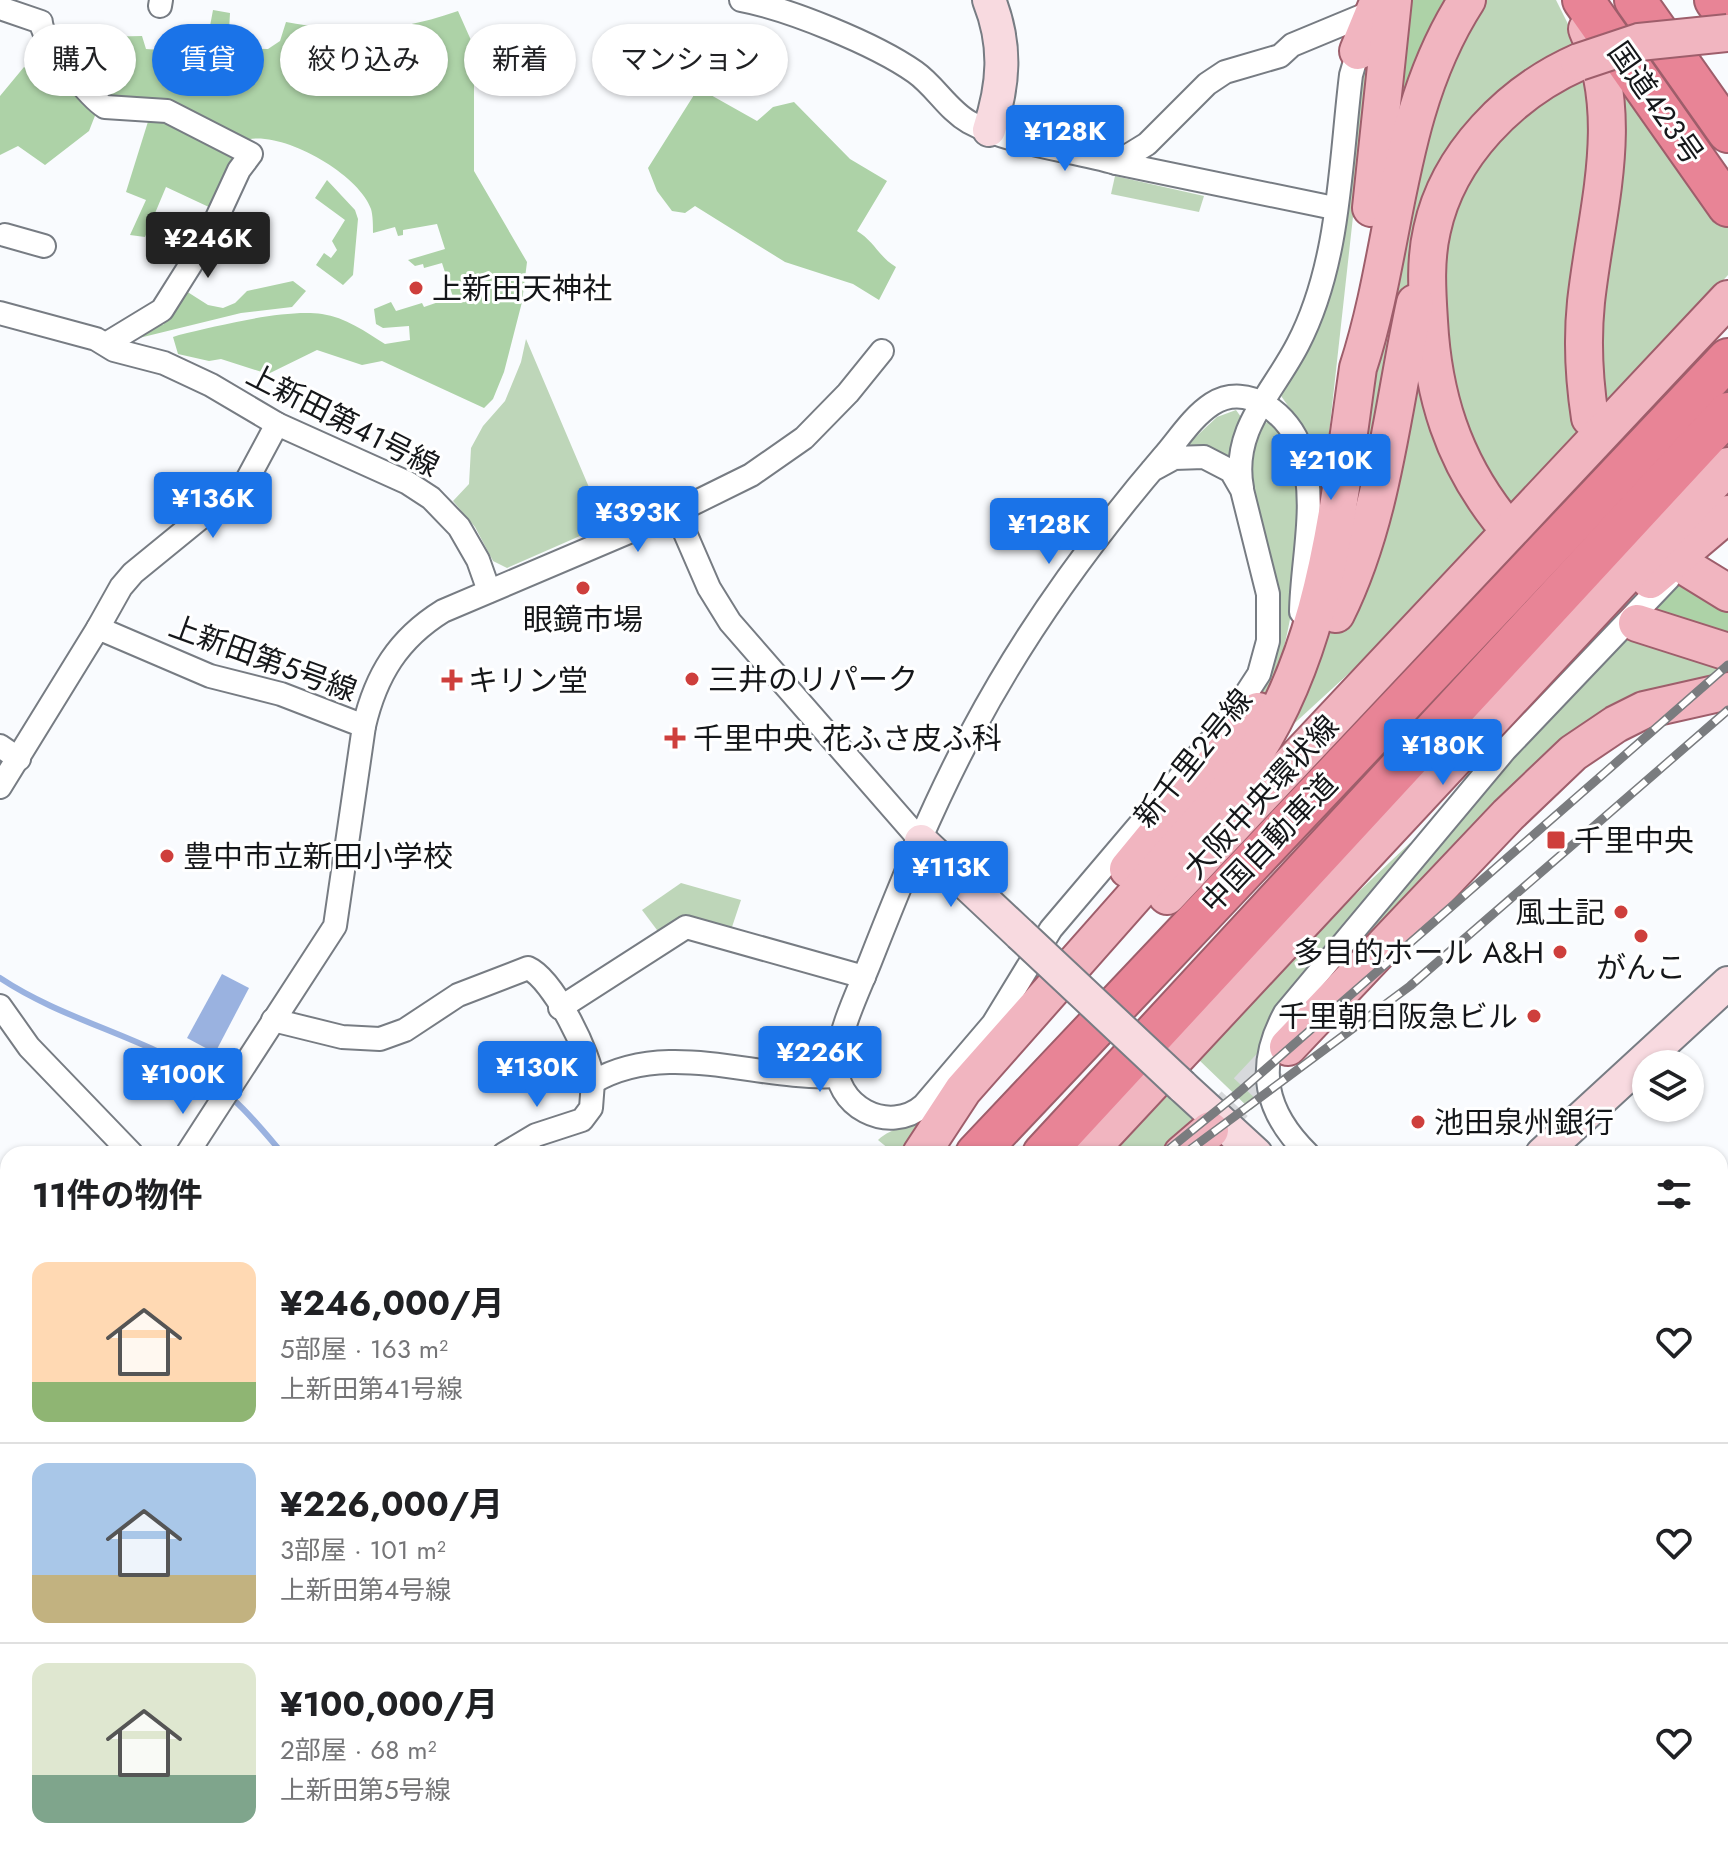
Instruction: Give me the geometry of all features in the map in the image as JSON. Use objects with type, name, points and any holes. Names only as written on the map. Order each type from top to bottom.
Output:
[{"type":"highway","name":"国道423号","points":[[1583,0],[1728,206]]},
{"type":"highway","points":[[1635,0],[1728,132]]},
{"type":"highway","points":[[1658,0],[1728,97]]},
{"type":"highway","points":[[1715,0],[1728,18]]},
{"type":"highway","name":"中国自動車道","points":[[984,1146],[1728,359]]},
{"type":"highway","name":"中国自動車道","points":[[1050,1146],[1728,413]]},
{"type":"main road","points":[[1358,368],[1367,339],[1411,125],[1435,57],[1467,0]]},
{"type":"main road","points":[[1572,0],[1593,42],[1608,117],[1607,164],[1584,340],[1590,418]]},
{"type":"main road","points":[[928,1146],[963,1090],[1247,767],[1284,706],[1306,649],[1331,540],[1358,368],[1359,316],[1382,4]]},
{"type":"main road","points":[[1358,51],[1382,4]]},
{"type":"main road","points":[[1336,614],[1353,580],[1374,514],[1432,226],[1452,179],[1482,134],[1531,87],[1579,62],[1639,42],[1728,33]]},
{"type":"main road","points":[[1432,226],[1427,303],[1439,400],[1462,462],[1499,518]]},
{"type":"main road","name":"大阪中央環状線","points":[[931,1146],[1728,299]]},
{"type":"main road","points":[[1093,1146],[1728,466]]},
{"type":"main road","points":[[1461,752],[1495,731],[1619,608],[1726,516]]},
{"type":"main road","points":[[1689,569],[1728,593]]},
{"type":"main road","points":[[1637,623],[1728,652]]},
{"type":"main road","points":[[1288,1047],[1516,806],[1573,753],[1616,724],[1644,710],[1728,691]]},
{"type":"main road","points":[[1007,1004],[1039,975],[1258,711]]},
{"type":"main road","points":[[1191,1146],[1210,1130]]},
{"type":"street","points":[[741,0],[816,24],[882,53],[918,74],[965,119],[989,130],[1116,163],[1334,208]]},
{"type":"street","points":[[989,0],[1001,37],[1003,63],[989,130]]},
{"type":"street","points":[[1116,163],[1147,144],[1207,84],[1225,72],[1280,56],[1292,45],[1382,4]]},
{"type":"street","points":[[0,8],[41,22],[41,29],[100,104],[167,111],[251,154],[239,170],[208,237],[162,310],[106,344]]},
{"type":"street","name":"新千里2号線","points":[[838,1076],[848,1099],[859,1109],[886,1117],[911,1114],[949,1079],[1007,1004],[1051,929],[1231,717],[1259,674],[1268,641],[1268,594],[1242,490],[1241,448],[1251,418],[1297,346],[1317,302],[1326,267],[1351,75],[1358,51]]},
{"type":"street","points":[[7,232],[44,246]]},
{"type":"street","name":"上新田第41号線","points":[[0,313],[172,366],[277,424],[397,477],[431,498],[466,538],[489,591]]},
{"type":"street","points":[[364,726],[384,668],[407,639],[443,611],[676,512],[751,475],[804,438],[848,393],[882,351]]},
{"type":"street","points":[[593,1082],[630,1068],[673,1060],[777,1075],[838,1076],[840,1048],[899,885],[973,729],[1029,636],[1084,555],[1152,470],[1210,405],[1232,398],[1261,403],[1290,425],[1304,460],[1308,539],[1301,616],[1306,649]]},
{"type":"street","points":[[0,787],[133,573],[247,480],[277,424]]},
{"type":"street","points":[[1152,470],[1174,458],[1204,457],[1231,471],[1242,490]]},
{"type":"street","points":[[676,512],[709,588],[730,622],[921,841],[1247,1146]]},
{"type":"street","points":[[1300,1146],[1285,1130],[1272,1102],[1268,1072],[1271,1046],[1285,1013],[1505,750],[1726,516]]},
{"type":"street","name":"上新田第5号線","points":[[98,628],[210,676],[281,694],[364,726],[335,926],[192,1146]]},
{"type":"street","points":[[0,746],[19,759]]},
{"type":"street","points":[[560,1008],[686,927],[788,957],[810,959],[864,977]]},
{"type":"street","points":[[273,1020],[342,1037],[380,1039],[405,1030],[458,995],[528,968],[540,976],[582,1043],[593,1082],[591,1108],[582,1120],[536,1135],[517,1146]]},
{"type":"street","points":[[1551,1146],[1728,983]]},
{"type":"street","points":[[0,1006],[39,1058],[124,1146]]},
{"type":"green space","points":[[1402,0],[1452,0],[1388,138]]},
{"type":"green space","points":[[1487,0],[1556,0],[1580,48],[1558,59],[1415,244],[1383,414],[1337,581],[1402,237],[1435,96]]},
{"type":"green space","points":[[213,10],[230,13],[229,24],[210,24]]},
{"type":"green space","points":[[458,11],[464,24],[464,96],[474,96],[474,171],[527,262],[522,302],[504,372],[493,399],[484,408],[382,361],[362,365],[317,350],[268,374],[221,359],[209,361],[178,354],[173,337],[231,323],[289,314],[322,314],[339,318],[385,344],[410,340],[409,326],[383,328],[376,324],[374,309],[391,302],[396,311],[422,303],[424,307],[453,297],[442,263],[424,268],[423,264],[415,266],[408,260],[445,249],[437,224],[403,230],[403,235],[398,236],[395,227],[373,233],[371,209],[363,195],[351,181],[315,156],[275,141],[257,138],[242,141],[110,103],[104,96],[136,96],[136,36],[142,36],[146,49],[152,49],[152,96],[264,96],[264,49],[280,41],[280,96],[448,96],[448,24],[413,24]]},
{"type":"green space","points":[[1367,53],[1369,72],[1320,515],[1310,444],[1303,427],[1279,393],[1293,370]]},
{"type":"green space","points":[[24,67],[24,96],[88,96],[98,108],[89,131],[45,165],[18,146],[0,155],[0,96]]},
{"type":"green space","points":[[1589,71],[1594,100],[1583,429],[1509,507],[1465,433],[1439,336],[1446,231],[1472,175],[1514,123]]},
{"type":"green space","points":[[1615,71],[1728,225],[1728,275],[1605,407],[1599,365]]},
{"type":"green space","points":[[693,96],[713,96],[757,121],[773,107],[794,102],[850,159],[887,181],[857,231],[896,267],[879,300],[853,284],[785,262],[695,206],[685,213],[672,211],[657,191],[648,168]]},
{"type":"green space","points":[[151,112],[237,152],[211,208],[166,187],[145,237],[130,235],[146,200],[126,192]]},
{"type":"green space","points":[[1115,176],[1204,196],[1199,212],[1111,194]]},
{"type":"green space","points":[[327,180],[355,210],[358,219],[353,275],[343,285],[316,265],[324,253],[331,258],[337,250],[332,241],[345,220],[315,198]]},
{"type":"green space","points":[[293,281],[306,291],[292,307],[241,313],[139,338],[137,335],[155,319],[163,325],[186,291],[208,305],[223,308],[235,303],[247,291]]},
{"type":"green space","points":[[526,339],[605,525],[507,568],[493,561],[475,527],[453,501],[469,484],[471,448],[483,426],[505,401],[521,362]]},
{"type":"green space","points":[[1411,362],[1492,526],[1358,665],[1286,731]]},
{"type":"green space","points":[[1236,410],[1241,417],[1230,457],[1185,447],[1217,417]]},
{"type":"green space","points":[[1270,421],[1287,446],[1297,478],[1300,516],[1294,598],[1269,702],[1255,701],[1274,652],[1279,611],[1274,577],[1256,511],[1252,467],[1255,445],[1263,424]]},
{"type":"green space","points":[[1680,577],[1728,608],[1728,636],[1647,610]]},
{"type":"green space","points":[[1630,631],[1728,664],[1728,677],[1658,696],[1288,1027],[1499,769]]},
{"type":"green space","points":[[1410,843],[1413,847],[1258,1067],[1261,1102],[1251,1110],[1198,1059],[1333,916]]},
{"type":"green space","points":[[681,883],[741,900],[731,930],[660,934],[642,910]]},
{"type":"green space","points":[[1171,1091],[1204,1121],[1179,1146],[1120,1146]]},
{"type":"green space","points":[[928,1115],[907,1146],[885,1146],[878,1140],[890,1132]]},
{"type":"water","points":[[222,974],[249,988],[215,1053],[187,1038]]},
{"type":"waterway","points":[[0,978],[24,993],[155,1050],[205,1077],[237,1103],[276,1146]]},
{"type":"tunnel","points":[[1210,1130],[1288,1047]]},
{"type":"railway","points":[[1173,1146],[1237,1094],[1728,665]]},
{"type":"railway","points":[[1195,1146],[1410,986],[1728,710]]},
{"type":"place","name":"上新田天神社","points":[[416,288]]},
{"type":"place","name":"眼鏡市場","points":[[583,588]]},
{"type":"place","name":"三井のリパーク","points":[[692,679]]},
{"type":"place","name":"キリン堂","points":[[452,680]]},
{"type":"place","name":"千里中央 花ふさ皮ふ科","points":[[675,738]]},
{"type":"place","name":"千里中央","points":[[1556,840]]},
{"type":"place","name":"豊中市立新田小学校","points":[[167,856]]},
{"type":"place","name":"風土記","points":[[1621,912]]},
{"type":"place","name":"がんこ","points":[[1641,936]]},
{"type":"place","name":"多目的ホール A&H","points":[[1560,952]]},
{"type":"place","name":"千里朝日阪急ビル","points":[[1534,1016]]},
{"type":"place","name":"池田泉州銀行","points":[[1418,1122]]}]
